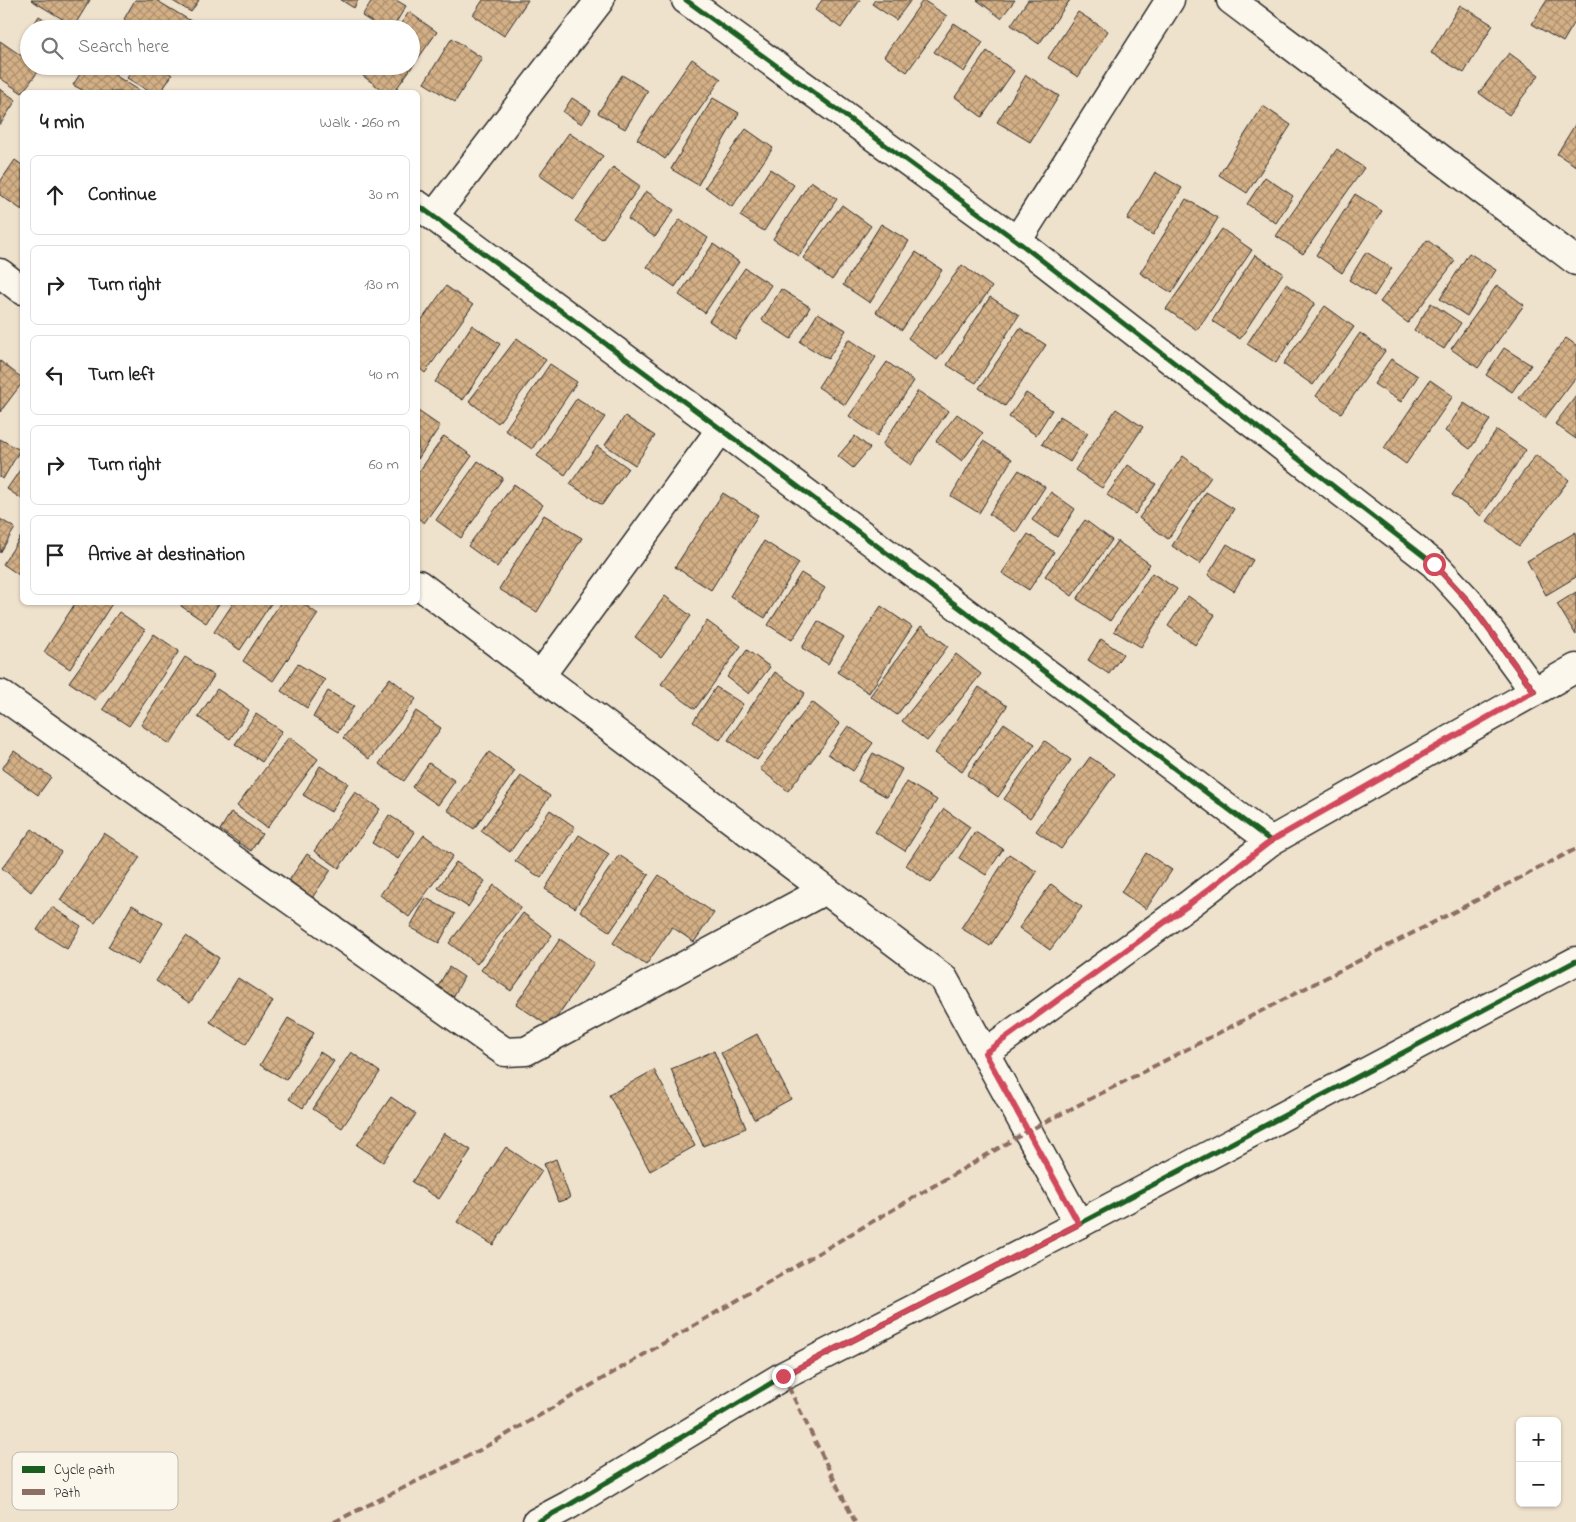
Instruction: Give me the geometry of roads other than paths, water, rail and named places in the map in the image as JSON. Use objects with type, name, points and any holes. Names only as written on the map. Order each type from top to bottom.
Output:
[{"type":"street","points":[[600,0],[426,210],[722,429],[1271,841]]},
{"type":"street","points":[[686,0],[1017,241],[1434,564],[1469,602],[1534,691]]},
{"type":"street","points":[[1017,241],[1170,0]]},
{"type":"street","points":[[1231,0],[1576,260]]},
{"type":"street","points":[[0,273],[20,288]]},
{"type":"street","points":[[541,675],[722,429]]},
{"type":"street","points":[[420,585],[944,979],[1079,1224]]},
{"type":"street","points":[[985,1053],[1191,903],[1271,841],[1576,668]]},
{"type":"street","points":[[0,694],[505,1052],[526,1052],[825,890]]},
{"type":"street","points":[[537,1522],[569,1505],[783,1376],[1079,1224],[1576,961]]}]
